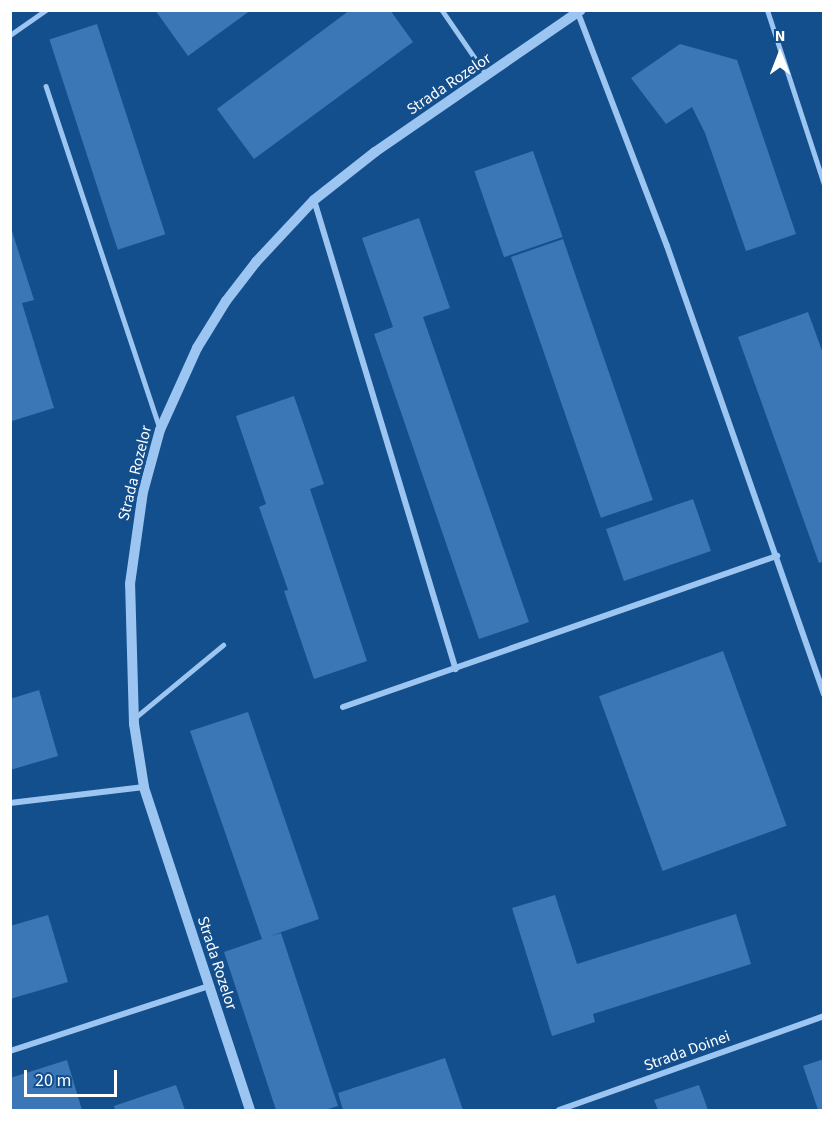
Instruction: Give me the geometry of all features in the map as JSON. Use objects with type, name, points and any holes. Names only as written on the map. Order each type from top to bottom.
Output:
[{"type":"street","points":[[767,10],[824,184]]},
{"type":"street","name":"Strada Rozelor","points":[[250,1110],[144,787],[134,718],[129,630],[132,573],[143,492],[160,430],[197,348],[226,301],[256,262],[314,200],[375,152],[579,12]]},
{"type":"street","points":[[579,12],[671,257],[824,694]]},
{"type":"street","points":[[314,200],[456,669]]},
{"type":"street","points":[[343,707],[777,556]]},
{"type":"street","points":[[10,803],[144,787]]},
{"type":"street","points":[[10,1050],[209,986]]},
{"type":"street","name":"Strada Doinei","points":[[559,1110],[824,1016]]},
{"type":"lane","points":[[10,35],[46,10]]},
{"type":"lane","points":[[442,10],[487,77]]},
{"type":"lane","points":[[46,86],[160,430]]},
{"type":"lane","points":[[134,718],[223,645]]},
{"type":"building","points":[[155,10],[251,10],[188,56]]},
{"type":"building","points":[[350,10],[390,10],[413,42],[254,159],[217,109]]},
{"type":"building","points":[[97,24],[165,234],[118,250],[49,39]]},
{"type":"building","points":[[680,44],[737,60],[796,234],[746,251],[705,133],[692,107],[666,124],[631,78]]},
{"type":"building","points":[[533,151],[563,237],[504,257],[474,171]]},
{"type":"building","points":[[419,218],[450,308],[423,317],[529,622],[479,639],[374,334],[393,327],[362,238]]},
{"type":"building","points":[[10,225],[34,300],[22,303],[54,408],[12,421]]},
{"type":"building","points":[[563,239],[653,500],[601,518],[511,257]]},
{"type":"building","points":[[808,312],[824,356],[824,561],[819,563],[738,337]]},
{"type":"building","points":[[294,396],[324,484],[310,489],[367,661],[314,679],[284,591],[288,590],[259,507],[266,504],[236,416]]},
{"type":"building","points":[[693,499],[711,551],[624,581],[606,529]]},
{"type":"building","points":[[723,651],[787,826],[663,871],[599,696]]},
{"type":"building","points":[[39,690],[58,756],[10,770],[10,699]]},
{"type":"building","points":[[248,712],[319,919],[270,936],[281,933],[338,1106],[325,1110],[276,1110],[224,952],[262,939],[190,731]]},
{"type":"building","points":[[555,895],[577,964],[736,914],[751,964],[593,1014],[595,1022],[552,1036],[512,908]]},
{"type":"building","points":[[48,915],[68,982],[10,999],[10,926]]},
{"type":"building","points":[[445,1058],[463,1110],[343,1110],[338,1093]]},
{"type":"building","points":[[824,1059],[824,1110],[818,1110],[803,1066]]},
{"type":"building","points":[[67,1060],[82,1110],[10,1110],[10,1078]]},
{"type":"building","points":[[176,1085],[185,1110],[115,1110],[114,1106]]},
{"type":"building","points":[[699,1085],[708,1110],[658,1110],[654,1100]]}]
